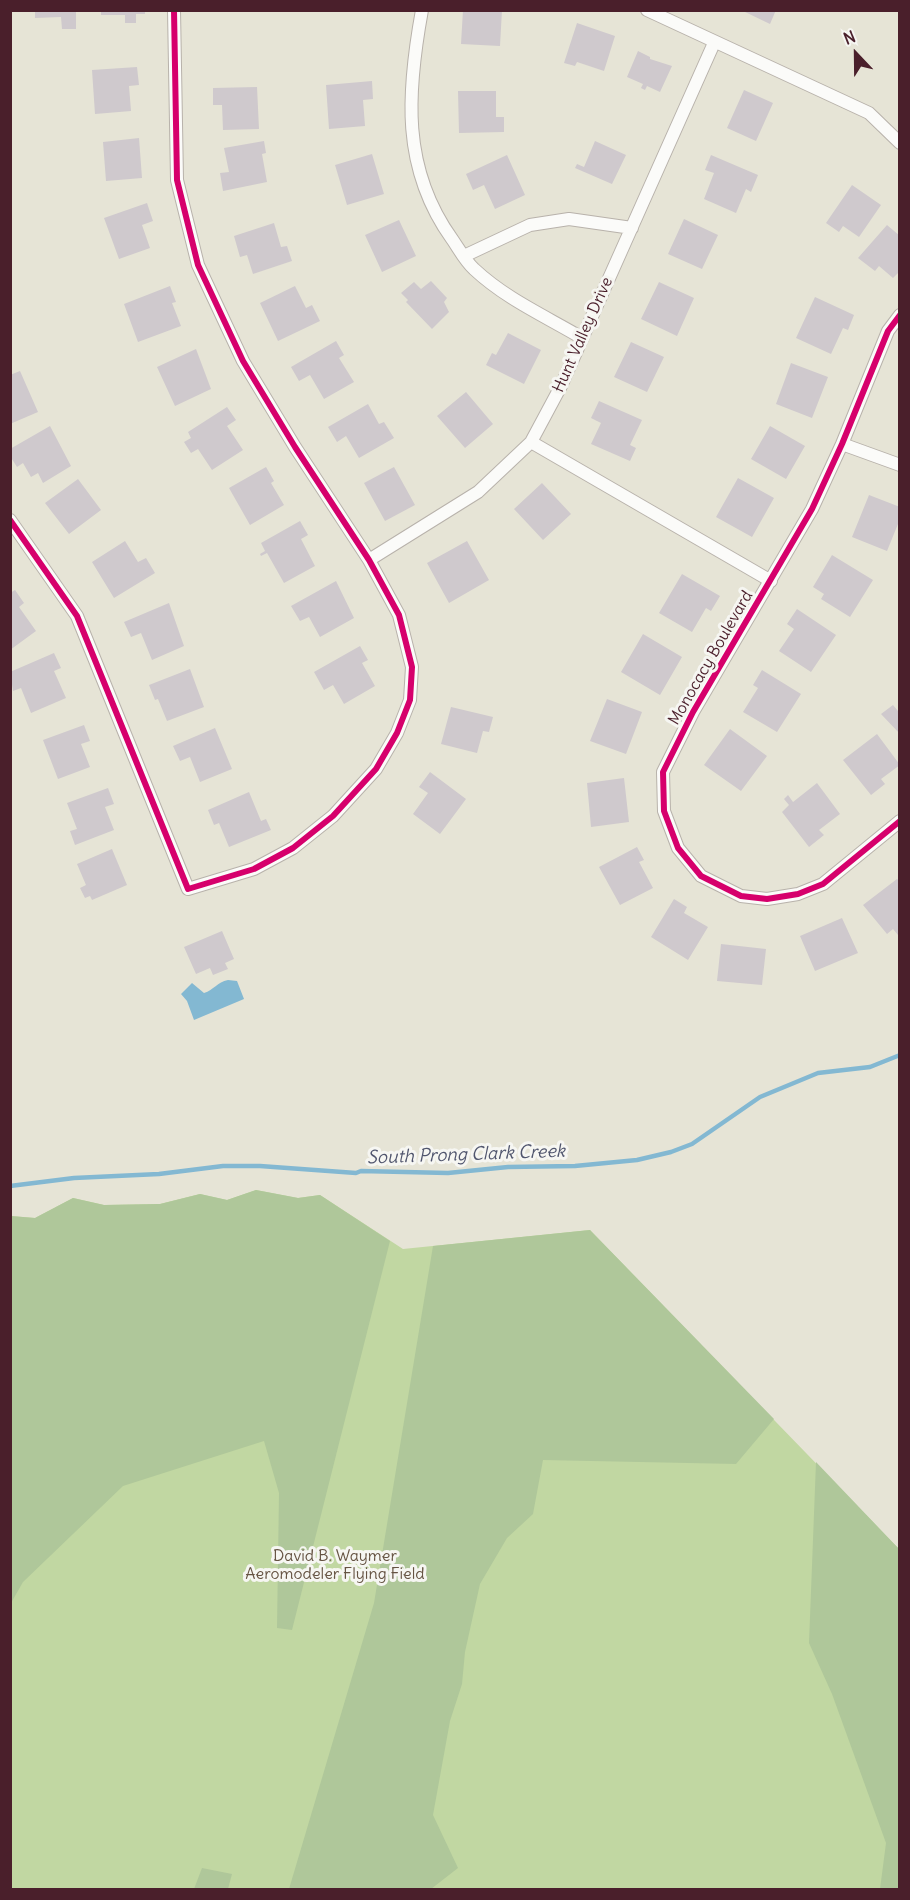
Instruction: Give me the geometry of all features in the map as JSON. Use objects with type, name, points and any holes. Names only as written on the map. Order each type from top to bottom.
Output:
[{"type":"street","points":[[10,520],[77,616],[188,889],[254,869],[293,848],[333,816],[376,769],[397,733],[410,700],[412,667],[399,615],[369,560],[295,447],[243,361],[198,265],[177,180],[174,10]]},
{"type":"street","points":[[422,10],[414,50],[410,105],[417,169],[439,221],[473,268],[515,301],[582,339]]},
{"type":"street","points":[[647,10],[869,113],[900,143]]},
{"type":"street","name":"Hunt Valley Drive","points":[[369,560],[478,492],[531,442],[561,386],[714,43]]},
{"type":"street","points":[[464,256],[530,225],[569,219],[632,228]]},
{"type":"street","name":"Monocacy Boulevard","points":[[900,315],[888,331],[842,444],[812,509],[693,712],[663,772],[664,811],[678,848],[701,876],[741,896],[767,899],[798,894],[823,884],[900,821]]},
{"type":"street","points":[[531,442],[771,580]]},
{"type":"street","points":[[842,444],[900,465]]},
{"type":"green space","name":"David B. Waymer Aeromodeler Flying Field","points":[[256,1190],[298,1198],[320,1195],[403,1249],[590,1230],[899,1549],[899,1889],[11,1889],[10,1216],[35,1218],[73,1198],[104,1205],[160,1204],[200,1194],[227,1200]]},
{"type":"green space","points":[[256,1190],[298,1198],[320,1195],[390,1241],[292,1630],[277,1628],[279,1493],[264,1441],[123,1486],[23,1582],[11,1603],[11,1216],[35,1218],[73,1198],[104,1205],[160,1204],[200,1194],[227,1200]]},
{"type":"green space","points":[[590,1230],[774,1419],[736,1464],[543,1460],[533,1514],[507,1538],[480,1584],[465,1652],[462,1684],[450,1721],[433,1815],[458,1868],[431,1889],[289,1889],[374,1603],[433,1246]]},
{"type":"green space","points":[[816,1462],[899,1549],[899,1889],[880,1889],[886,1843],[832,1694],[809,1643]]},
{"type":"green space","points":[[202,1868],[232,1874],[228,1889],[194,1889]]},
{"type":"water","points":[[228,980],[237,981],[244,999],[194,1020],[187,1001],[181,994],[192,983],[204,993]]},
{"type":"building","points":[[35,10],[76,10],[76,29],[62,29],[61,17],[35,18]]},
{"type":"building","points":[[101,10],[145,10],[145,14],[136,14],[136,23],[125,23],[125,15],[101,15]]},
{"type":"building","points":[[463,10],[502,10],[500,46],[461,44]]},
{"type":"building","points":[[741,10],[776,10],[770,24]]},
{"type":"building","points":[[577,23],[615,36],[604,71],[577,62],[575,66],[564,63]]},
{"type":"building","points":[[638,51],[650,59],[672,66],[660,92],[647,86],[645,90],[641,88],[643,84],[627,77]]},
{"type":"building","points":[[137,67],[139,85],[129,86],[131,111],[95,114],[92,70]]},
{"type":"building","points":[[372,81],[373,99],[363,100],[365,126],[329,129],[326,85]]},
{"type":"building","points":[[257,87],[259,129],[223,130],[222,105],[213,105],[213,88]]},
{"type":"building","points":[[744,90],[773,103],[756,141],[727,128]]},
{"type":"building","points":[[458,91],[496,91],[496,117],[504,117],[504,132],[459,133]]},
{"type":"building","points":[[139,138],[142,178],[106,181],[103,142]]},
{"type":"building","points":[[264,141],[266,153],[262,154],[267,182],[223,191],[220,173],[229,172],[224,148]]},
{"type":"building","points":[[595,141],[626,155],[612,184],[575,168],[577,164],[584,167]]},
{"type":"building","points":[[372,154],[384,194],[347,205],[335,165]]},
{"type":"building","points":[[507,155],[525,195],[495,209],[484,185],[473,190],[466,174]]},
{"type":"building","points":[[711,155],[758,175],[751,192],[746,189],[736,213],[704,199],[714,173],[705,170]]},
{"type":"building","points":[[852,185],[881,205],[859,237],[843,226],[839,232],[826,223]]},
{"type":"building","points":[[147,203],[153,221],[142,225],[150,248],[119,259],[104,218]]},
{"type":"building","points":[[684,219],[718,235],[702,269],[668,254]]},
{"type":"building","points":[[399,220],[416,256],[382,272],[365,235]]},
{"type":"building","points":[[274,223],[281,247],[287,246],[292,261],[253,274],[247,255],[240,257],[234,236]]},
{"type":"building","points":[[887,225],[900,236],[900,271],[893,278],[879,266],[875,271],[858,258]]},
{"type":"building","points":[[431,281],[447,298],[444,302],[449,312],[432,329],[406,302],[408,300],[401,293],[414,282],[421,289]]},
{"type":"building","points":[[659,282],[694,298],[677,336],[641,319]]},
{"type":"building","points":[[170,286],[176,302],[172,303],[181,326],[138,342],[124,304]]},
{"type":"building","points":[[295,286],[306,308],[312,305],[320,321],[278,341],[260,303]]},
{"type":"building","points":[[815,297],[854,315],[848,330],[843,328],[831,354],[796,338]]},
{"type":"building","points":[[508,333],[541,350],[524,384],[486,365],[492,353],[496,355]]},
{"type":"building","points":[[336,341],[344,355],[339,358],[354,382],[324,399],[310,375],[299,381],[291,367]]},
{"type":"building","points":[[631,342],[664,357],[647,392],[614,377]]},
{"type":"building","points":[[196,349],[211,389],[175,406],[157,367]]},
{"type":"building","points":[[791,363],[828,377],[812,418],[776,404]]},
{"type":"building","points":[[20,371],[38,412],[10,424],[10,375]]},
{"type":"building","points":[[466,392],[493,424],[465,448],[437,416]]},
{"type":"building","points":[[599,401],[642,420],[630,445],[636,448],[630,461],[591,444],[601,423],[591,418]]},
{"type":"building","points":[[368,404],[379,424],[384,422],[394,438],[359,458],[346,436],[337,442],[328,427]]},
{"type":"building","points":[[227,407],[236,420],[227,426],[243,450],[212,470],[198,449],[191,453],[184,442],[191,438],[188,432]]},
{"type":"building","points":[[50,426],[71,466],[43,483],[38,473],[31,477],[23,463],[17,467],[10,456],[10,449]]},
{"type":"building","points":[[770,426],[805,446],[786,479],[751,459]]},
{"type":"building","points":[[266,467],[274,481],[271,483],[284,505],[250,525],[229,488]]},
{"type":"building","points":[[394,467],[415,505],[385,521],[364,483]]},
{"type":"building","points":[[738,478],[774,498],[752,537],[716,517]]},
{"type":"building","points":[[78,479],[101,510],[69,534],[45,503]]},
{"type":"building","points":[[542,483],[571,514],[543,540],[514,509]]},
{"type":"building","points":[[869,495],[900,507],[900,519],[887,551],[852,537]]},
{"type":"building","points":[[300,521],[308,535],[301,539],[315,566],[284,583],[267,553],[261,556],[260,554],[265,551],[261,543]]},
{"type":"building","points":[[125,541],[138,562],[146,558],[155,573],[114,598],[92,562]]},
{"type":"building","points":[[467,541],[489,580],[449,603],[427,563]]},
{"type":"building","points":[[832,555],[873,580],[850,617],[821,599],[824,594],[813,587]]},
{"type":"building","points":[[682,574],[720,596],[711,611],[706,608],[692,632],[659,613]]},
{"type":"building","points":[[336,581],[354,618],[320,637],[309,617],[300,621],[291,606]]},
{"type":"building","points":[[15,590],[24,603],[19,607],[36,631],[10,650],[10,593]]},
{"type":"building","points":[[169,603],[184,646],[152,660],[141,633],[131,637],[124,622]]},
{"type":"building","points":[[797,609],[836,635],[811,672],[779,651],[794,629],[787,624]]},
{"type":"building","points":[[643,634],[682,657],[660,695],[621,672]]},
{"type":"building","points":[[360,646],[368,660],[362,663],[375,686],[344,704],[333,685],[324,690],[314,672]]},
{"type":"building","points":[[54,653],[61,668],[54,671],[66,698],[31,713],[21,688],[13,691],[10,672]]},
{"type":"building","points":[[190,669],[204,707],[167,721],[149,685]]},
{"type":"building","points":[[762,670],[801,694],[777,732],[743,712],[758,688],[753,685]]},
{"type":"building","points":[[607,699],[642,712],[626,754],[590,741]]},
{"type":"building","points":[[893,705],[898,711],[900,709],[900,734],[881,714]]},
{"type":"building","points":[[451,707],[493,717],[489,732],[483,731],[477,753],[441,744]]},
{"type":"building","points":[[84,725],[90,741],[81,744],[90,767],[58,779],[43,740]]},
{"type":"building","points":[[215,728],[232,769],[200,782],[190,757],[180,761],[173,746]]},
{"type":"building","points":[[730,729],[767,756],[741,791],[704,765]]},
{"type":"building","points":[[877,734],[900,765],[881,779],[885,784],[871,795],[843,760]]},
{"type":"building","points":[[430,772],[466,799],[440,834],[413,814],[428,793],[419,787]]},
{"type":"building","points":[[624,778],[629,822],[591,827],[587,783]]},
{"type":"building","points":[[817,783],[840,814],[819,830],[824,835],[809,847],[782,812],[789,805],[784,799],[788,795],[793,802]]},
{"type":"building","points":[[108,788],[114,804],[105,807],[114,830],[75,845],[70,831],[77,829],[67,803]]},
{"type":"building","points":[[249,792],[261,821],[266,819],[271,830],[229,847],[219,823],[214,825],[208,810]]},
{"type":"building","points":[[637,847],[644,860],[639,862],[653,888],[620,905],[599,867]]},
{"type":"building","points":[[112,849],[127,885],[92,900],[90,896],[85,898],[80,888],[86,885],[77,864]]},
{"type":"building","points":[[897,879],[900,882],[900,934],[898,935],[893,929],[887,934],[863,905]]},
{"type":"building","points":[[674,899],[687,907],[684,913],[708,927],[688,960],[651,937]]},
{"type":"building","points":[[842,918],[858,953],[815,971],[800,936]]},
{"type":"building","points":[[222,931],[234,959],[225,963],[228,969],[213,975],[210,968],[196,974],[184,947]]},
{"type":"building","points":[[721,944],[766,949],[762,985],[717,981]]},
{"type":"waterway","name":"South Prong Clark Creek","points":[[10,1186],[74,1178],[159,1174],[223,1166],[260,1166],[356,1173],[361,1171],[448,1173],[508,1167],[575,1166],[637,1160],[671,1152],[692,1144],[760,1097],[818,1073],[870,1067],[900,1055]]},
{"type":"cycle path","points":[[10,520],[77,616],[188,889],[254,869],[293,848],[333,816],[376,769],[397,733],[410,700],[412,667],[399,615],[369,560],[295,447],[243,361],[198,265],[177,180],[174,10]]},
{"type":"cycle path","points":[[900,315],[888,331],[842,444],[812,509],[693,712],[663,772],[664,811],[678,848],[701,876],[741,896],[767,899],[798,894],[823,884],[900,821]]}]
